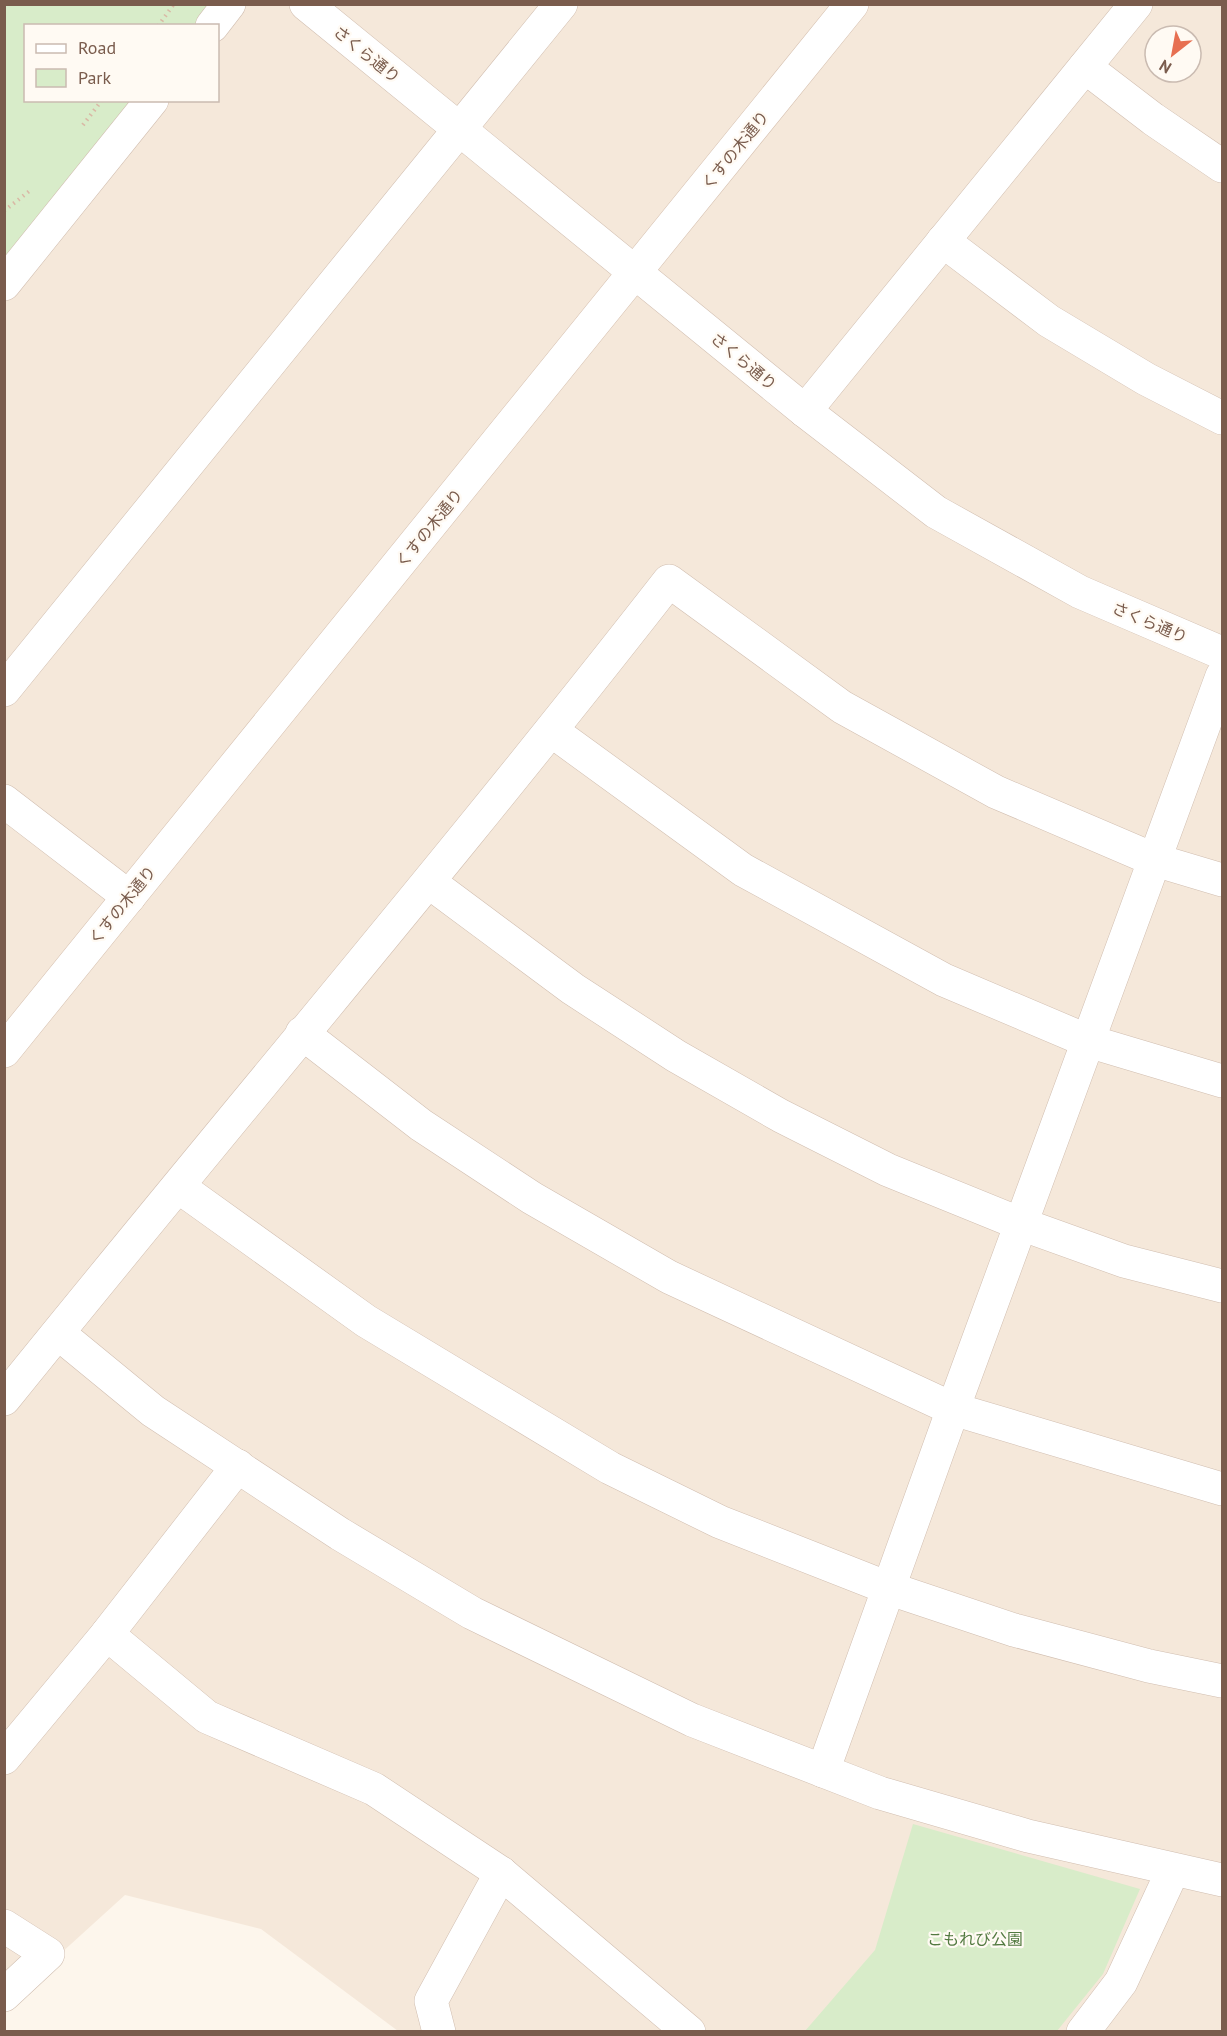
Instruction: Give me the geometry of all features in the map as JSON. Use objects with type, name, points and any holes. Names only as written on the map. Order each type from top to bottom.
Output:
[{"type":"street","points":[[214,24],[229,4]]},
{"type":"street","name":"さくら通り","points":[[306,4],[805,411],[936,512],[1080,592],[1222,653]]},
{"type":"street","points":[[4,690],[561,4]]},
{"type":"street","name":"くすの木通り","points":[[4,1051],[852,4]]},
{"type":"street","points":[[805,411],[1136,4]]},
{"type":"street","points":[[1085,67],[1153,119],[1222,166]]},
{"type":"street","points":[[4,284],[150,102]]},
{"type":"street","points":[[943,241],[1049,321],[1146,379],[1222,418]]},
{"type":"street","points":[[4,1399],[552,731],[669,581],[842,707],[996,792],[1155,860],[1222,880]]},
{"type":"street","points":[[823,1771],[1222,676]]},
{"type":"street","points":[[552,731],[743,870],[944,980],[1088,1041],[1222,1081]]},
{"type":"street","points":[[4,801],[129,897]]},
{"type":"street","points":[[429,882],[573,989],[686,1062],[781,1116],[888,1170],[1021,1224],[1124,1261],[1222,1286]]},
{"type":"street","points":[[302,1033],[421,1125],[542,1204],[669,1277],[953,1409],[1222,1489]]},
{"type":"street","points":[[179,1187],[366,1321],[610,1468],[720,1522],[888,1588],[1014,1630],[1149,1666],[1222,1681]]},
{"type":"street","points":[[58,1333],[153,1411],[340,1534],[472,1613],[692,1720],[880,1793],[1028,1836],[1222,1880]]},
{"type":"street","points":[[4,1758],[107,1634],[238,1466]]},
{"type":"street","points":[[107,1634],[207,1717],[374,1789],[501,1873],[689,2031]]},
{"type":"street","points":[[1083,2031],[1121,1982],[1173,1870]]},
{"type":"street","points":[[439,2031],[431,2001],[501,1873]]},
{"type":"street","points":[[4,1926],[48,1954],[4,1995]]},
{"type":"path","points":[[160,24],[174,4]]},
{"type":"path","points":[[80,129],[100,102]]},
{"type":"path","points":[[4,211],[38,185]]},
{"type":"shaded area","points":[[5,5],[1222,5],[1222,2031],[398,2031],[261,1929],[125,1895],[5,2004]]},
{"type":"green space","points":[[5,5],[212,5],[196,24],[24,24],[24,102],[134,102],[5,263]]},
{"type":"green space","name":"こもれび公園","points":[[913,1824],[1140,1889],[1103,1974],[1057,2031],[805,2031],[875,1950]]}]
